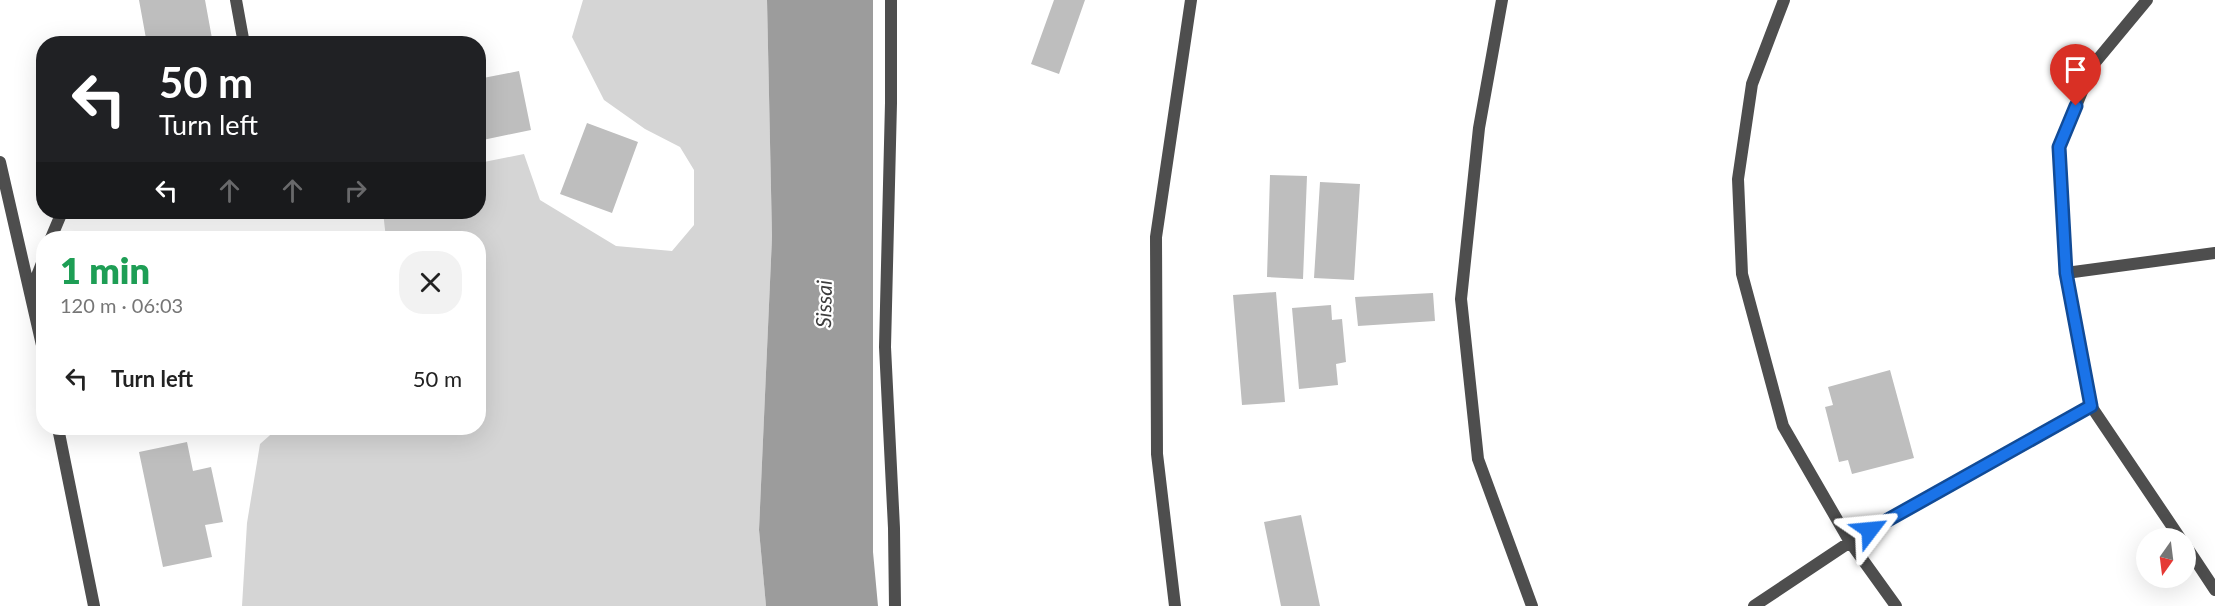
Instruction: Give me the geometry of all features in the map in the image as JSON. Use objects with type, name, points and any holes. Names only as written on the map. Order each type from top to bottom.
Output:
[{"type":"street","points":[[236,0],[243,36]]},
{"type":"street","points":[[891,0],[885,347],[894,528],[895,606]]},
{"type":"street","points":[[1175,606],[1156,454],[1156,237],[1191,0]]},
{"type":"street","points":[[1502,0],[1479,128],[1461,299],[1478,459],[1532,606]]},
{"type":"street","points":[[1784,0],[1752,84],[1738,179],[1742,273],[1783,426],[1850,542],[1896,606]]},
{"type":"street","points":[[2147,0],[2092,65],[2059,147],[2066,273],[2091,406],[2173,528]]},
{"type":"street","points":[[0,162],[36,315]]},
{"type":"street","points":[[2066,273],[2215,253]]},
{"type":"street","points":[[31,291],[36,278]]},
{"type":"street","points":[[1754,606],[1850,542],[2091,406]]},
{"type":"street","points":[[59,435],[94,606]]},
{"type":"street","points":[[2196,561],[2215,590]]},
{"type":"shaded area","points":[[583,0],[767,0],[772,237],[759,530],[766,606],[242,606],[247,523],[260,444],[270,435],[486,435],[486,231],[385,231],[384,219],[486,219],[486,162],[524,154],[540,200],[616,246],[672,251],[694,225],[694,170],[680,147],[645,129],[604,100],[572,37]]},
{"type":"water","name":"Sissai","points":[[767,0],[873,0],[873,552],[878,606],[766,606],[759,530],[772,237]]},
{"type":"building","points":[[139,0],[205,0],[212,36],[146,36]]},
{"type":"building","points":[[1054,0],[1085,0],[1059,74],[1031,64]]},
{"type":"building","points":[[519,71],[531,130],[486,139],[486,77]]},
{"type":"building","points":[[587,123],[638,142],[612,213],[560,194]]},
{"type":"building","points":[[1270,175],[1307,176],[1303,279],[1267,277]]},
{"type":"building","points":[[1320,182],[1360,184],[1354,280],[1314,278]]},
{"type":"building","points":[[1276,292],[1285,402],[1242,405],[1233,295]]},
{"type":"building","points":[[1433,293],[1435,321],[1358,326],[1355,297]]},
{"type":"building","points":[[1331,305],[1332,320],[1342,319],[1346,362],[1336,364],[1338,385],[1299,389],[1292,308]]},
{"type":"building","points":[[1890,370],[1914,458],[1852,474],[1848,460],[1839,462],[1825,407],[1833,405],[1828,387]]},
{"type":"building","points":[[187,442],[193,471],[211,467],[223,522],[205,525],[212,557],[163,567],[139,452]]},
{"type":"building","points":[[1301,515],[1320,606],[1281,606],[1264,522]]},
{"type":"route","points":[[1870,530],[2091,406],[2066,273],[2059,147],[2076,106]]}]
